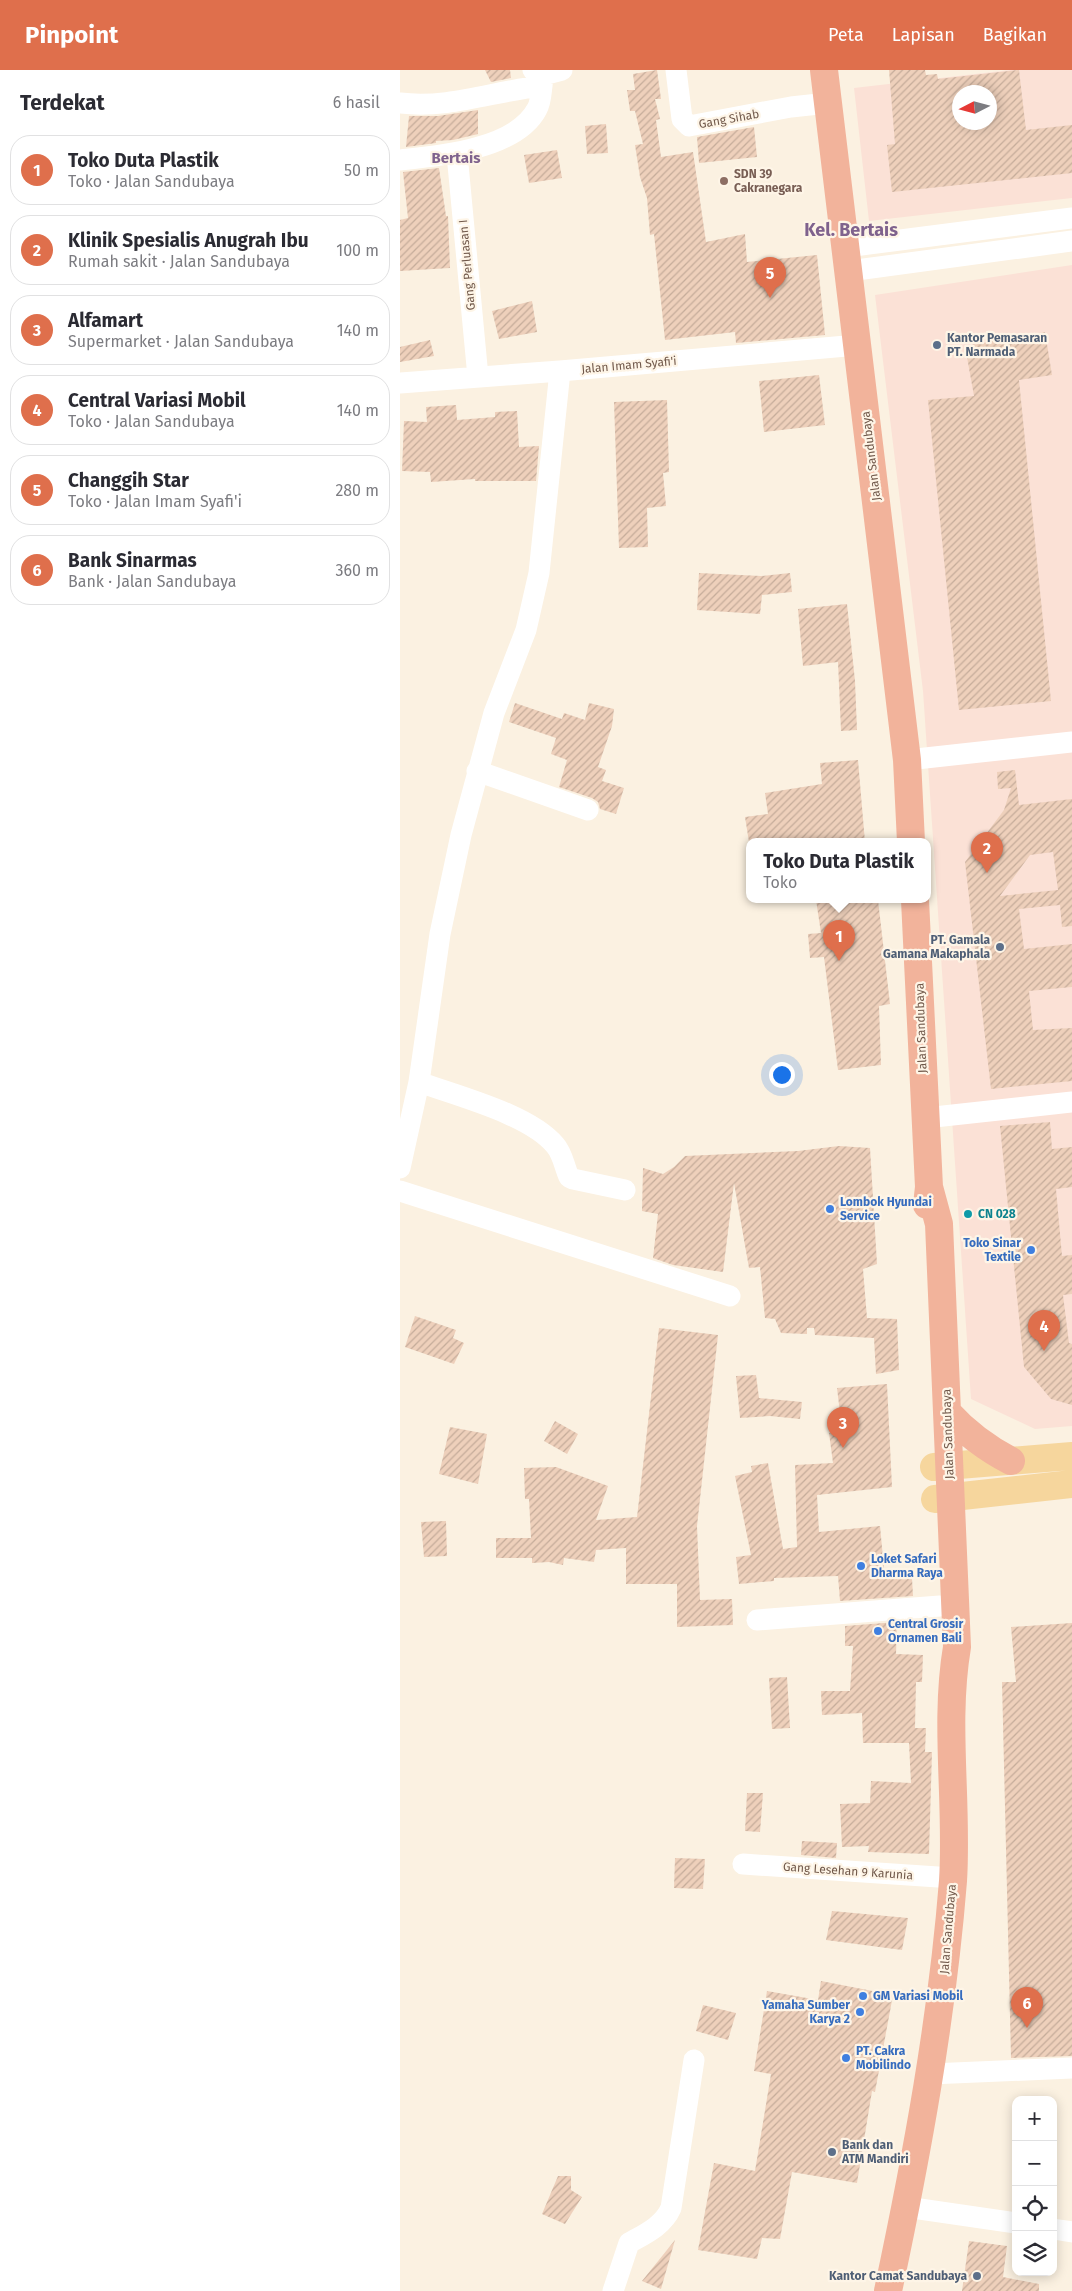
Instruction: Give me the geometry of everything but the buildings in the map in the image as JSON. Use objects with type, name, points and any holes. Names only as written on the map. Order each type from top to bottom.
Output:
[{"type":"highway","name":"Jalan Sandubaya","points":[[824,70],[907,760],[911,838]]},
{"type":"highway","name":"Jalan Sandubaya","points":[[915,903],[929,1187],[924,1226],[942,1466],[940,1606],[942,1648],[951,1682]]},
{"type":"highway","name":"Jalan Sandubaya","points":[[929,1187],[939,1224],[947,1412],[942,1466]]},
{"type":"highway","points":[[947,1412],[965,1432],[987,1448],[1011,1461]]},
{"type":"highway","name":"Jalan Sandubaya","points":[[888,2291],[906,2207],[930,2074],[943,1980],[953,1878],[951,1682],[957,1647],[943,1498]]},
{"type":"main road","points":[[942,1466],[1072,1456]]},
{"type":"main road","points":[[943,1498],[1072,1484]]},
{"type":"street","name":"Gang Sihab","points":[[676,70],[682,120],[689,126],[791,107],[828,103]]},
{"type":"street","points":[[400,103],[450,103],[511,89],[545,75]]},
{"type":"street","points":[[400,160],[457,154],[480,147],[517,130],[536,112],[545,75]]},
{"type":"street","name":"Gang Perluasan I","points":[[457,154],[478,377]]},
{"type":"street","points":[[848,259],[1072,218]]},
{"type":"street","points":[[848,259],[1072,241]]},
{"type":"street","name":"Jalan Imam Syafi'i","points":[[400,383],[560,372],[858,345]]},
{"type":"street","points":[[400,1168],[418,1082],[440,934],[460,835],[494,713],[524,636],[539,573],[560,372]]},
{"type":"street","points":[[907,760],[1072,742]]},
{"type":"street","points":[[477,771],[588,810]]},
{"type":"street","points":[[418,1082],[504,1113],[540,1131],[556,1146],[569,1177],[625,1190]]},
{"type":"street","points":[[925,1118],[1072,1102]]},
{"type":"street","points":[[400,1191],[730,1296]]},
{"type":"street","points":[[757,1620],[940,1606]]},
{"type":"street","name":"Gang Lesehan 9 Karunia","points":[[744,1864],[953,1878]]},
{"type":"street","points":[[613,2291],[629,2243],[659,2225],[667,2217],[671,2208],[694,2060]]},
{"type":"street","points":[[930,2074],[1072,2068]]},
{"type":"street","points":[[906,2207],[1012,2222]]},
{"type":"street","points":[[1057,2230],[1072,2232]]},
{"type":"shaded area","points":[[1010,70],[1072,70],[1072,198],[869,221],[854,88]]},
{"type":"shaded area","points":[[1072,265],[1072,1426],[1035,1429],[971,1399],[923,691],[875,295]]},
{"type":"place","name":"SDN 39 Cakranegara","points":[[724,181]]},
{"type":"place","name":"Changgih Star","points":[[770,298]]},
{"type":"place","name":"Kantor Pemasaran PT. Narmada","points":[[937,345]]},
{"type":"place","name":"Klinik Spesialis Anugrah Ibu","points":[[987,873]]},
{"type":"place","name":"PT. Gamala Gamana Makaphala","points":[[1000,947]]},
{"type":"place","name":"Toko Duta Plastik","points":[[839,961]]},
{"type":"place","name":"Lombok Hyundai Service","points":[[830,1209]]},
{"type":"place","name":"CN 028","points":[[968,1214]]},
{"type":"place","name":"Toko Sinar Textile","points":[[1031,1250]]},
{"type":"place","name":"Central Variasi Mobil","points":[[1044,1351]]},
{"type":"place","name":"Alfamart","points":[[843,1448]]},
{"type":"place","name":"Loket Safari Dharma Raya","points":[[861,1566]]},
{"type":"place","name":"Central Grosir Ornamen Bali","points":[[878,1631]]},
{"type":"place","name":"GM Variasi Mobil","points":[[863,1996]]},
{"type":"place","name":"Yamaha Sumber Karya 2","points":[[860,2012]]},
{"type":"place","name":"Bank Sinarmas","points":[[1027,2028]]},
{"type":"place","name":"PT. Cakra Mobilindo","points":[[846,2058]]},
{"type":"place","name":"Bank dan ATM Mandiri","points":[[832,2152]]},
{"type":"place","name":"Kantor Camat Sandubaya","points":[[977,2276]]},
{"type":"district","name":"Bertais","points":[[456,158]]},
{"type":"district","name":"Kel. Bertais","points":[[851,230]]}]
